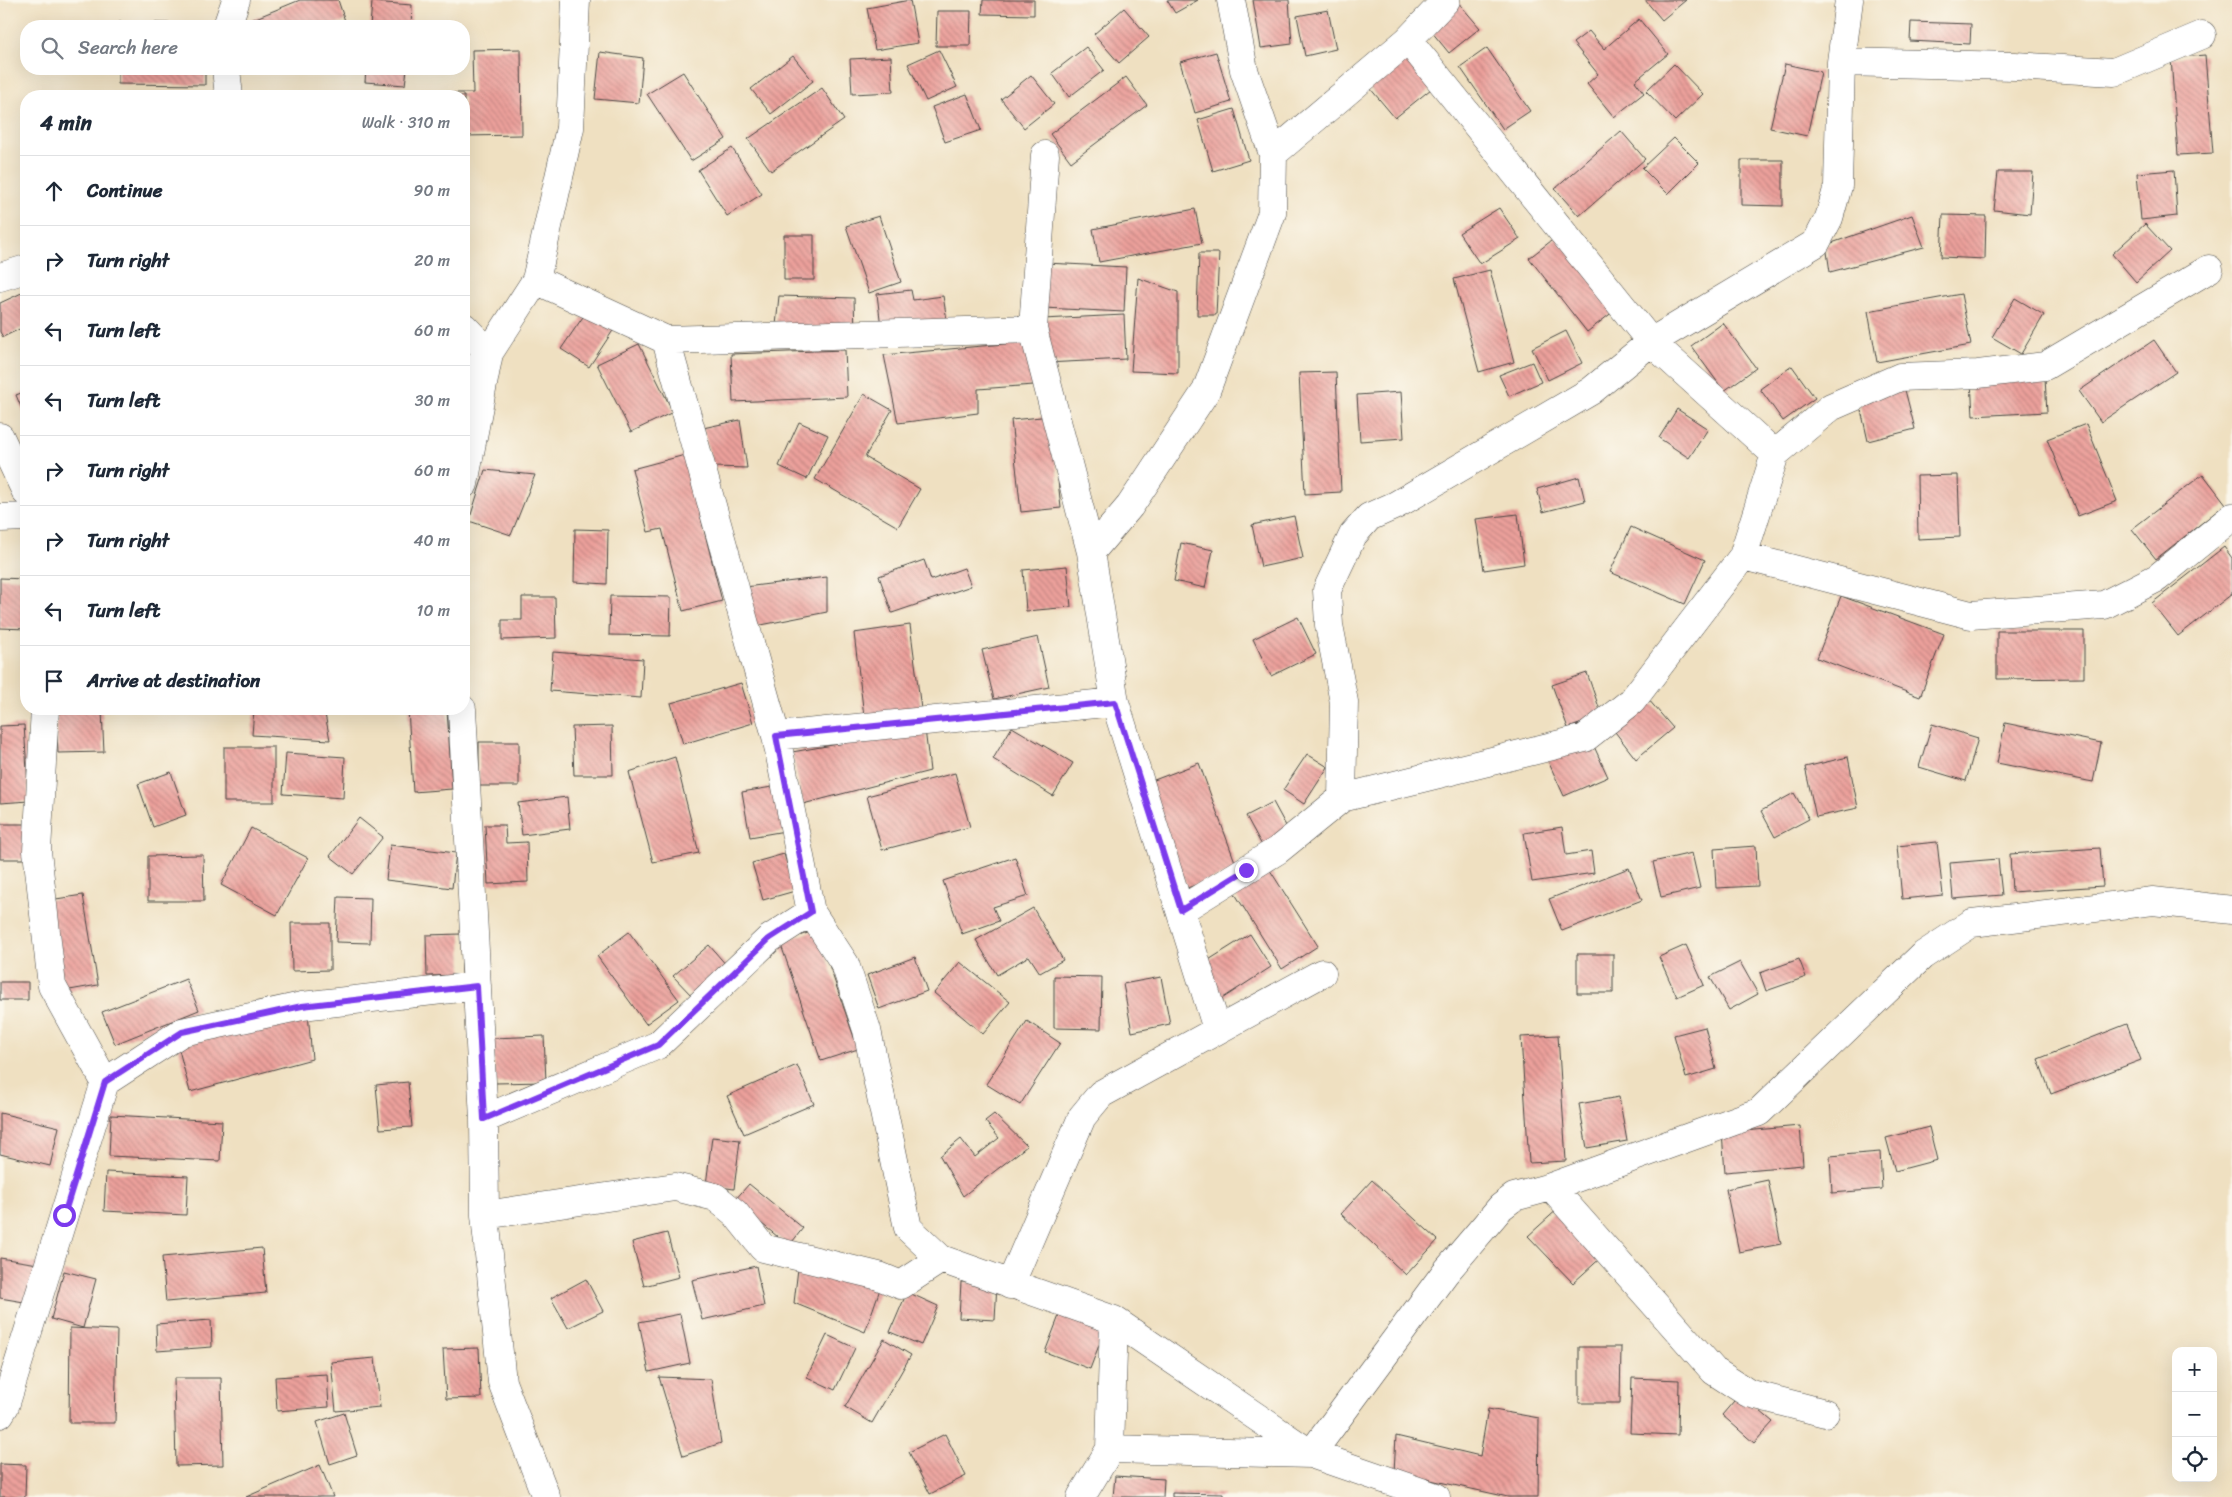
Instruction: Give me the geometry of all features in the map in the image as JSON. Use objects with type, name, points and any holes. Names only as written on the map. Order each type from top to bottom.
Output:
[{"type":"street","points":[[229,20],[236,0]]},
{"type":"street","points":[[470,374],[489,353],[536,280],[570,128],[576,0]]},
{"type":"street","points":[[1091,552],[1130,506],[1206,391],[1272,213],[1273,154],[1244,70],[1231,0]]},
{"type":"street","points":[[1273,154],[1408,40],[1446,0]]},
{"type":"street","points":[[1342,798],[1344,702],[1329,626],[1327,590],[1352,535],[1369,517],[1396,505],[1591,391],[1652,342],[1816,243],[1829,218],[1838,186],[1841,62],[1849,0]]},
{"type":"street","points":[[1841,62],[2015,66],[2114,72],[2202,35]]},
{"type":"street","points":[[1408,40],[1652,342],[1775,454]]},
{"type":"street","points":[[227,75],[228,90]]},
{"type":"street","points":[[1045,155],[1033,329],[1091,552],[1115,702],[1217,1029]]},
{"type":"street","points":[[1181,910],[1278,850],[1342,798],[1585,738],[1632,701],[1743,556],[1775,454],[1831,407],[1900,377],[1978,374],[2046,366],[2209,269]]},
{"type":"street","points":[[0,277],[20,271]]},
{"type":"street","points":[[536,280],[666,340],[1033,329]]},
{"type":"street","points":[[470,333],[489,353]]},
{"type":"street","points":[[666,340],[776,736],[811,912],[845,964],[867,1030],[908,1228],[941,1259],[1010,1285],[1114,1320],[1311,1454],[1436,1497]]},
{"type":"street","points":[[470,453],[489,353]]},
{"type":"street","points":[[0,438],[20,480]]},
{"type":"street","points":[[0,518],[20,517]]},
{"type":"street","points":[[1743,556],[1971,615],[2104,605],[2157,578],[2232,517]]},
{"type":"street","points":[[776,736],[1115,702]]},
{"type":"street","points":[[45,715],[37,851],[52,986],[105,1082]]},
{"type":"street","points":[[462,715],[484,1119],[484,1216],[502,1382],[546,1497]]},
{"type":"street","points":[[1311,1454],[1445,1273],[1501,1207],[1514,1197],[1550,1187],[1759,1112],[1922,956],[1972,923],[2153,901],[2232,910]]},
{"type":"street","points":[[484,1119],[658,1045],[769,939],[811,912]]},
{"type":"street","points":[[1010,1285],[1082,1117],[1102,1094],[1217,1029],[1322,973]]},
{"type":"street","points":[[0,1414],[5,1406],[105,1082],[182,1032],[302,1006],[477,986]]},
{"type":"street","points":[[484,1216],[675,1186],[715,1197],[735,1213],[763,1248],[879,1276],[901,1285],[941,1259]]},
{"type":"street","points":[[1550,1187],[1714,1371],[1748,1393],[1825,1413]]},
{"type":"street","points":[[1081,1497],[1110,1449],[1114,1320]]},
{"type":"street","points":[[1110,1449],[1311,1454]]},
{"type":"building","points":[[300,0],[338,0],[345,20],[251,20]]},
{"type":"building","points":[[910,0],[918,43],[875,50],[867,8]]},
{"type":"building","points":[[983,0],[1034,0],[1034,15],[982,14]]},
{"type":"building","points":[[1167,0],[1198,0],[1175,13]]},
{"type":"building","points":[[1253,0],[1289,0],[1292,44],[1261,48]]},
{"type":"building","points":[[1645,0],[1686,0],[1662,20]]},
{"type":"building","points":[[1457,1],[1480,28],[1449,53],[1427,26]]},
{"type":"building","points":[[372,2],[412,5],[411,20],[370,20]]},
{"type":"building","points":[[1124,8],[1149,37],[1119,63],[1094,34]]},
{"type":"building","points":[[1328,10],[1336,49],[1305,56],[1297,16]]},
{"type":"building","points":[[937,11],[971,11],[970,46],[936,46]]},
{"type":"building","points":[[1639,19],[1668,54],[1635,81],[1644,93],[1614,117],[1587,84],[1598,74],[1573,43],[1589,31],[1604,49]]},
{"type":"building","points":[[1911,22],[1971,24],[1970,44],[1910,41]]},
{"type":"building","points":[[1086,47],[1104,70],[1069,97],[1052,73]]},
{"type":"building","points":[[1487,48],[1530,111],[1503,129],[1460,67]]},
{"type":"building","points":[[521,49],[522,135],[470,136],[470,93],[473,93],[472,50]]},
{"type":"building","points":[[939,50],[957,87],[926,101],[908,64]]},
{"type":"building","points":[[600,52],[643,58],[639,103],[595,99]]},
{"type":"building","points":[[1216,52],[1231,102],[1195,113],[1180,62]]},
{"type":"building","points":[[1410,53],[1436,85],[1395,118],[1369,87]]},
{"type":"building","points":[[2205,55],[2213,153],[2178,155],[2171,58]]},
{"type":"building","points":[[793,56],[813,81],[771,114],[751,89]]},
{"type":"building","points":[[891,57],[893,92],[852,94],[850,59]]},
{"type":"building","points":[[1674,64],[1703,94],[1675,121],[1646,91]]},
{"type":"building","points":[[1785,64],[1821,72],[1807,136],[1770,128]]},
{"type":"building","points":[[683,72],[726,139],[691,161],[647,94]]},
{"type":"building","points":[[118,75],[205,75],[205,85],[118,84]]},
{"type":"building","points":[[366,75],[406,75],[405,85],[365,82]]},
{"type":"building","points":[[1031,75],[1054,104],[1024,128],[1001,99]]},
{"type":"building","points":[[1126,77],[1147,105],[1071,162],[1050,134]]},
{"type":"building","points":[[822,88],[844,120],[771,171],[748,139]]},
{"type":"building","points":[[967,94],[981,130],[945,142],[932,107]]},
{"type":"building","points":[[1234,109],[1249,160],[1213,171],[1198,120]]},
{"type":"building","points":[[1621,131],[1645,159],[1579,216],[1555,189]]},
{"type":"building","points":[[1674,138],[1699,163],[1668,194],[1642,168]]},
{"type":"building","points":[[732,148],[762,194],[727,216],[698,170]]},
{"type":"building","points":[[1741,160],[1783,160],[1783,206],[1741,205]]},
{"type":"building","points":[[2174,170],[2177,216],[2141,220],[2137,173]]},
{"type":"building","points":[[1998,172],[2033,172],[2030,214],[1994,210]]},
{"type":"building","points":[[1499,208],[1520,239],[1480,264],[1459,233]]},
{"type":"building","points":[[1195,209],[1202,243],[1099,262],[1093,229]]},
{"type":"building","points":[[1912,215],[1924,247],[1830,272],[1826,245]]},
{"type":"building","points":[[1943,215],[1986,216],[1985,259],[1941,257]]},
{"type":"building","points":[[879,216],[901,282],[869,293],[846,226]]},
{"type":"building","points":[[2145,224],[2170,251],[2136,282],[2112,254]]},
{"type":"building","points":[[1560,234],[1618,308],[1587,332],[1529,258]]},
{"type":"building","points":[[784,235],[814,235],[814,280],[784,280]]},
{"type":"building","points":[[1199,253],[1219,253],[1216,315],[1197,315]]},
{"type":"building","points":[[1046,263],[1126,267],[1124,312],[1044,308]]},
{"type":"building","points":[[1490,270],[1514,362],[1479,372],[1454,279]]},
{"type":"building","points":[[1138,278],[1178,292],[1178,373],[1131,371]]},
{"type":"building","points":[[911,290],[913,300],[943,296],[947,320],[881,327],[877,294]]},
{"type":"building","points":[[20,294],[20,329],[3,337],[0,332],[0,303]]},
{"type":"building","points":[[1961,294],[1971,345],[1877,362],[1868,311]]},
{"type":"building","points":[[779,296],[854,298],[855,333],[775,335]]},
{"type":"building","points":[[2015,298],[2044,315],[2021,354],[1992,337]]},
{"type":"building","points":[[587,311],[614,329],[589,367],[561,349]]},
{"type":"building","points":[[1124,315],[1126,359],[1046,363],[1043,319]]},
{"type":"building","points":[[1723,323],[1756,368],[1724,391],[1691,346]]},
{"type":"building","points":[[1566,331],[1582,363],[1548,380],[1532,348]]},
{"type":"building","points":[[2154,340],[2176,372],[2101,422],[2079,391]]},
{"type":"building","points":[[1026,342],[1034,385],[978,389],[978,413],[898,423],[884,355]]},
{"type":"building","points":[[639,344],[673,412],[631,432],[597,364]]},
{"type":"building","points":[[845,350],[847,397],[733,402],[731,354]]},
{"type":"building","points":[[1532,362],[1541,382],[1509,396],[1499,375]]},
{"type":"building","points":[[1792,366],[1815,398],[1783,421],[1760,389]]},
{"type":"building","points":[[1336,372],[1341,492],[1305,494],[1299,373]]},
{"type":"building","points":[[2045,378],[2047,412],[1973,416],[1971,381]]},
{"type":"building","points":[[1905,390],[1915,429],[1868,441],[1859,401]]},
{"type":"building","points":[[1401,392],[1404,438],[1360,441],[1357,395]]},
{"type":"building","points":[[20,393],[20,405],[16,395]]},
{"type":"building","points":[[864,394],[892,410],[865,457],[920,489],[898,527],[815,479]]},
{"type":"building","points":[[1677,409],[1708,429],[1689,458],[1659,438]]},
{"type":"building","points":[[1051,416],[1061,508],[1021,512],[1011,420]]},
{"type":"building","points":[[740,420],[747,468],[713,467],[703,428]]},
{"type":"building","points":[[799,422],[828,435],[807,479],[779,466]]},
{"type":"building","points":[[2086,424],[2117,501],[2078,516],[2047,439]]},
{"type":"building","points":[[685,455],[722,601],[683,611],[662,529],[648,532],[632,469]]},
{"type":"building","points":[[485,470],[535,475],[511,535],[470,521]]},
{"type":"building","points":[[2203,474],[2226,504],[2156,559],[2132,529]]},
{"type":"building","points":[[1958,475],[1960,537],[1918,539],[1917,476]]},
{"type":"building","points":[[1579,477],[1585,501],[1543,512],[1537,489]]},
{"type":"building","points":[[1518,514],[1524,564],[1484,570],[1476,519]]},
{"type":"building","points":[[1294,516],[1303,558],[1261,567],[1252,525]]},
{"type":"building","points":[[1631,527],[1705,560],[1685,604],[1610,572]]},
{"type":"building","points":[[575,529],[608,530],[607,584],[574,582]]},
{"type":"building","points":[[1181,543],[1213,550],[1205,588],[1174,581]]},
{"type":"building","points":[[2224,547],[2232,558],[2232,594],[2178,636],[2152,603]]},
{"type":"building","points":[[924,560],[931,580],[964,568],[971,586],[892,613],[879,576]]},
{"type":"building","points":[[1067,566],[1071,607],[1026,611],[1023,570]]},
{"type":"building","points":[[827,577],[827,612],[751,627],[745,587]]},
{"type":"building","points":[[0,578],[20,579],[20,629],[0,628]]},
{"type":"building","points":[[610,596],[671,597],[670,636],[609,635]]},
{"type":"building","points":[[1841,596],[1944,634],[1920,697],[1817,658]]},
{"type":"building","points":[[522,597],[555,597],[556,638],[502,640],[502,620],[522,620]]},
{"type":"building","points":[[1298,617],[1316,654],[1271,676],[1253,639]]},
{"type":"building","points":[[910,625],[921,709],[864,716],[854,633]]},
{"type":"building","points":[[1997,631],[2084,631],[2084,678],[1997,679]]},
{"type":"building","points":[[1038,637],[1049,687],[994,699],[982,650]]},
{"type":"building","points":[[553,652],[643,659],[641,698],[550,691]]},
{"type":"building","points":[[1587,673],[1602,716],[1568,728],[1552,685]]},
{"type":"building","points":[[741,683],[753,723],[683,744],[671,703]]},
{"type":"building","points":[[1648,699],[1673,728],[1636,759],[1612,728]]},
{"type":"building","points":[[56,715],[102,715],[104,752],[58,753]]},
{"type":"building","points":[[254,715],[325,715],[330,740],[252,735]]},
{"type":"building","points":[[408,715],[447,715],[452,789],[413,792]]},
{"type":"building","points":[[2005,723],[2101,743],[2093,782],[1997,763]]},
{"type":"building","points":[[1932,724],[1978,738],[1966,781],[1919,767]]},
{"type":"building","points":[[24,725],[29,801],[0,803],[0,726]]},
{"type":"building","points":[[612,726],[613,775],[574,775],[572,727]]},
{"type":"building","points":[[1012,727],[1073,763],[1053,796],[993,759]]},
{"type":"building","points":[[925,729],[930,771],[803,804],[792,752]]},
{"type":"building","points":[[479,742],[519,742],[519,786],[479,786]]},
{"type":"building","points":[[1592,742],[1608,777],[1564,796],[1548,761]]},
{"type":"building","points":[[224,747],[274,747],[274,802],[224,802]]},
{"type":"building","points":[[286,753],[345,757],[343,798],[283,794]]},
{"type":"building","points":[[1307,754],[1328,767],[1304,804],[1283,790]]},
{"type":"building","points":[[675,757],[699,853],[653,862],[629,772]]},
{"type":"building","points":[[1848,757],[1858,808],[1816,817],[1805,767]]},
{"type":"building","points":[[1199,763],[1238,870],[1187,888],[1149,782]]},
{"type":"building","points":[[171,772],[186,815],[153,827],[138,784]]},
{"type":"building","points":[[955,773],[970,827],[882,850],[867,796]]},
{"type":"building","points":[[778,786],[785,831],[750,837],[742,792]]},
{"type":"building","points":[[1794,793],[1809,819],[1775,837],[1761,811]]},
{"type":"building","points":[[567,797],[570,829],[522,835],[518,803]]},
{"type":"building","points":[[1273,802],[1292,837],[1265,851],[1246,816]]},
{"type":"building","points":[[359,818],[383,837],[353,874],[330,856]]},
{"type":"building","points":[[0,824],[25,824],[25,859],[0,859]]},
{"type":"building","points":[[485,825],[505,825],[506,843],[527,842],[528,882],[488,884]]},
{"type":"building","points":[[1562,827],[1566,855],[1591,851],[1594,873],[1532,882],[1524,833]]},
{"type":"building","points":[[251,828],[308,858],[277,915],[221,885]]},
{"type":"building","points":[[1937,842],[1943,895],[1902,899],[1897,846]]},
{"type":"building","points":[[390,845],[456,853],[452,888],[386,880]]},
{"type":"building","points":[[1756,846],[1758,886],[1716,888],[1714,849]]},
{"type":"building","points":[[2100,848],[2103,886],[2012,892],[2010,854]]},
{"type":"building","points":[[1692,853],[1700,888],[1661,897],[1653,862]]},
{"type":"building","points":[[784,854],[795,891],[763,900],[752,863]]},
{"type":"building","points":[[203,855],[204,901],[148,901],[148,856]]},
{"type":"building","points":[[1015,857],[1028,896],[993,907],[999,921],[962,934],[943,881]]},
{"type":"building","points":[[1998,859],[2002,895],[1953,899],[1950,863]]},
{"type":"building","points":[[1268,867],[1318,946],[1282,969],[1232,889]]},
{"type":"building","points":[[1629,868],[1642,900],[1562,931],[1549,899]]},
{"type":"building","points":[[83,895],[98,985],[64,991],[49,900]]},
{"type":"building","points":[[338,897],[371,898],[370,943],[336,942]]},
{"type":"building","points":[[1033,908],[1063,960],[1040,973],[1029,956],[997,975],[976,940]]},
{"type":"building","points":[[291,923],[330,923],[330,970],[292,971]]},
{"type":"building","points":[[817,930],[858,1049],[821,1061],[780,942]]},
{"type":"building","points":[[629,932],[679,1000],[646,1024],[597,956]]},
{"type":"building","points":[[461,934],[462,975],[427,976],[426,935]]},
{"type":"building","points":[[1250,934],[1271,967],[1217,1002],[1196,968]]},
{"type":"building","points":[[709,945],[727,966],[692,996],[673,976]]},
{"type":"building","points":[[1686,945],[1704,985],[1677,997],[1659,957]]},
{"type":"building","points":[[1577,954],[1613,954],[1613,993],[1577,993]]},
{"type":"building","points":[[915,957],[927,991],[879,1009],[867,975]]},
{"type":"building","points":[[1799,959],[1806,977],[1766,991],[1760,973]]},
{"type":"building","points":[[960,962],[1010,1002],[983,1034],[934,993]]},
{"type":"building","points":[[1740,962],[1758,994],[1729,1010],[1710,977]]},
{"type":"building","points":[[1054,976],[1102,977],[1101,1029],[1054,1028]]},
{"type":"building","points":[[1161,977],[1170,1024],[1132,1032],[1123,984]]},
{"type":"building","points":[[186,979],[199,1010],[115,1044],[102,1012]]},
{"type":"building","points":[[0,982],[28,982],[28,1000],[0,1000]]},
{"type":"building","points":[[308,1013],[312,1059],[190,1092],[178,1046]]},
{"type":"building","points":[[1027,1021],[1060,1043],[1020,1105],[986,1084]]},
{"type":"building","points":[[2127,1024],[2141,1060],[2051,1094],[2038,1059]]},
{"type":"building","points":[[1705,1027],[1716,1069],[1686,1078],[1674,1035]]},
{"type":"building","points":[[1558,1035],[1566,1161],[1529,1163],[1521,1037]]},
{"type":"building","points":[[544,1036],[546,1082],[495,1083],[493,1038]]},
{"type":"building","points":[[797,1065],[814,1104],[744,1134],[727,1096]]},
{"type":"building","points":[[408,1082],[412,1127],[380,1129],[376,1085]]},
{"type":"building","points":[[1619,1097],[1627,1141],[1587,1148],[1579,1104]]},
{"type":"building","points":[[0,1113],[59,1127],[50,1166],[0,1154]]},
{"type":"building","points":[[994,1114],[1027,1146],[963,1196],[940,1156],[961,1139],[975,1157],[999,1138],[985,1121]]},
{"type":"building","points":[[111,1115],[222,1121],[220,1161],[109,1156]]},
{"type":"building","points":[[1800,1126],[1803,1165],[1725,1172],[1722,1133]]},
{"type":"building","points":[[1929,1127],[1937,1160],[1895,1171],[1886,1138]]},
{"type":"building","points":[[712,1137],[740,1140],[734,1189],[706,1185]]},
{"type":"building","points":[[1880,1152],[1882,1189],[1832,1193],[1830,1156]]},
{"type":"building","points":[[106,1172],[188,1176],[186,1215],[104,1211]]},
{"type":"building","points":[[1372,1180],[1438,1240],[1406,1275],[1341,1214]]},
{"type":"building","points":[[1768,1180],[1781,1244],[1739,1252],[1726,1189]]},
{"type":"building","points":[[749,1184],[803,1228],[789,1246],[734,1201]]},
{"type":"building","points":[[1560,1207],[1604,1255],[1573,1283],[1528,1236]]},
{"type":"building","points":[[667,1233],[679,1277],[644,1286],[632,1242]]},
{"type":"building","points":[[262,1248],[266,1293],[166,1302],[162,1257]]},
{"type":"building","points":[[0,1258],[38,1264],[30,1303],[0,1298]]},
{"type":"building","points":[[799,1260],[880,1289],[865,1332],[794,1303]]},
{"type":"building","points":[[756,1266],[764,1306],[702,1320],[692,1280]]},
{"type":"building","points":[[64,1271],[96,1279],[83,1328],[51,1319]]},
{"type":"building","points":[[586,1279],[603,1311],[568,1328],[551,1298]]},
{"type":"building","points":[[961,1282],[997,1283],[995,1320],[959,1318]]},
{"type":"building","points":[[907,1292],[938,1306],[921,1345],[890,1332]]},
{"type":"building","points":[[1062,1308],[1107,1324],[1090,1369],[1045,1352]]},
{"type":"building","points":[[680,1314],[690,1363],[649,1372],[639,1322]]},
{"type":"building","points":[[211,1320],[212,1347],[157,1351],[156,1324]]},
{"type":"building","points":[[70,1328],[117,1330],[115,1423],[69,1423]]},
{"type":"building","points":[[827,1335],[855,1348],[835,1390],[807,1377]]},
{"type":"building","points":[[884,1339],[911,1355],[872,1423],[845,1407]]},
{"type":"building","points":[[1579,1347],[1621,1347],[1620,1403],[1579,1403]]},
{"type":"building","points":[[479,1348],[481,1398],[446,1399],[443,1349]]},
{"type":"building","points":[[375,1358],[380,1407],[336,1411],[331,1362]]},
{"type":"building","points":[[327,1374],[329,1407],[277,1411],[275,1377]]},
{"type":"building","points":[[659,1377],[711,1379],[721,1443],[683,1456]]},
{"type":"building","points":[[174,1378],[221,1378],[223,1465],[176,1466]]},
{"type":"building","points":[[1632,1378],[1679,1380],[1678,1435],[1630,1433]]},
{"type":"building","points":[[1740,1394],[1773,1422],[1754,1443],[1722,1415]]},
{"type":"building","points":[[1488,1409],[1539,1418],[1538,1497],[1508,1497],[1394,1472],[1396,1436],[1480,1456]]},
{"type":"building","points":[[344,1413],[357,1455],[330,1464],[317,1422]]},
{"type":"building","points":[[945,1434],[966,1476],[930,1494],[909,1452]]},
{"type":"building","points":[[0,1464],[26,1465],[25,1497],[0,1497]]},
{"type":"building","points":[[320,1465],[333,1497],[246,1497]]},
{"type":"building","points":[[1115,1476],[1164,1479],[1163,1497],[1113,1497]]},
{"type":"building","points":[[1172,1493],[1223,1494],[1223,1497],[1172,1497]]},
{"type":"route","points":[[64,1215],[105,1082],[182,1032],[302,1006],[477,986],[484,1119],[658,1045],[769,939],[811,912],[776,736],[1115,702],[1181,910],[1246,870]]}]
